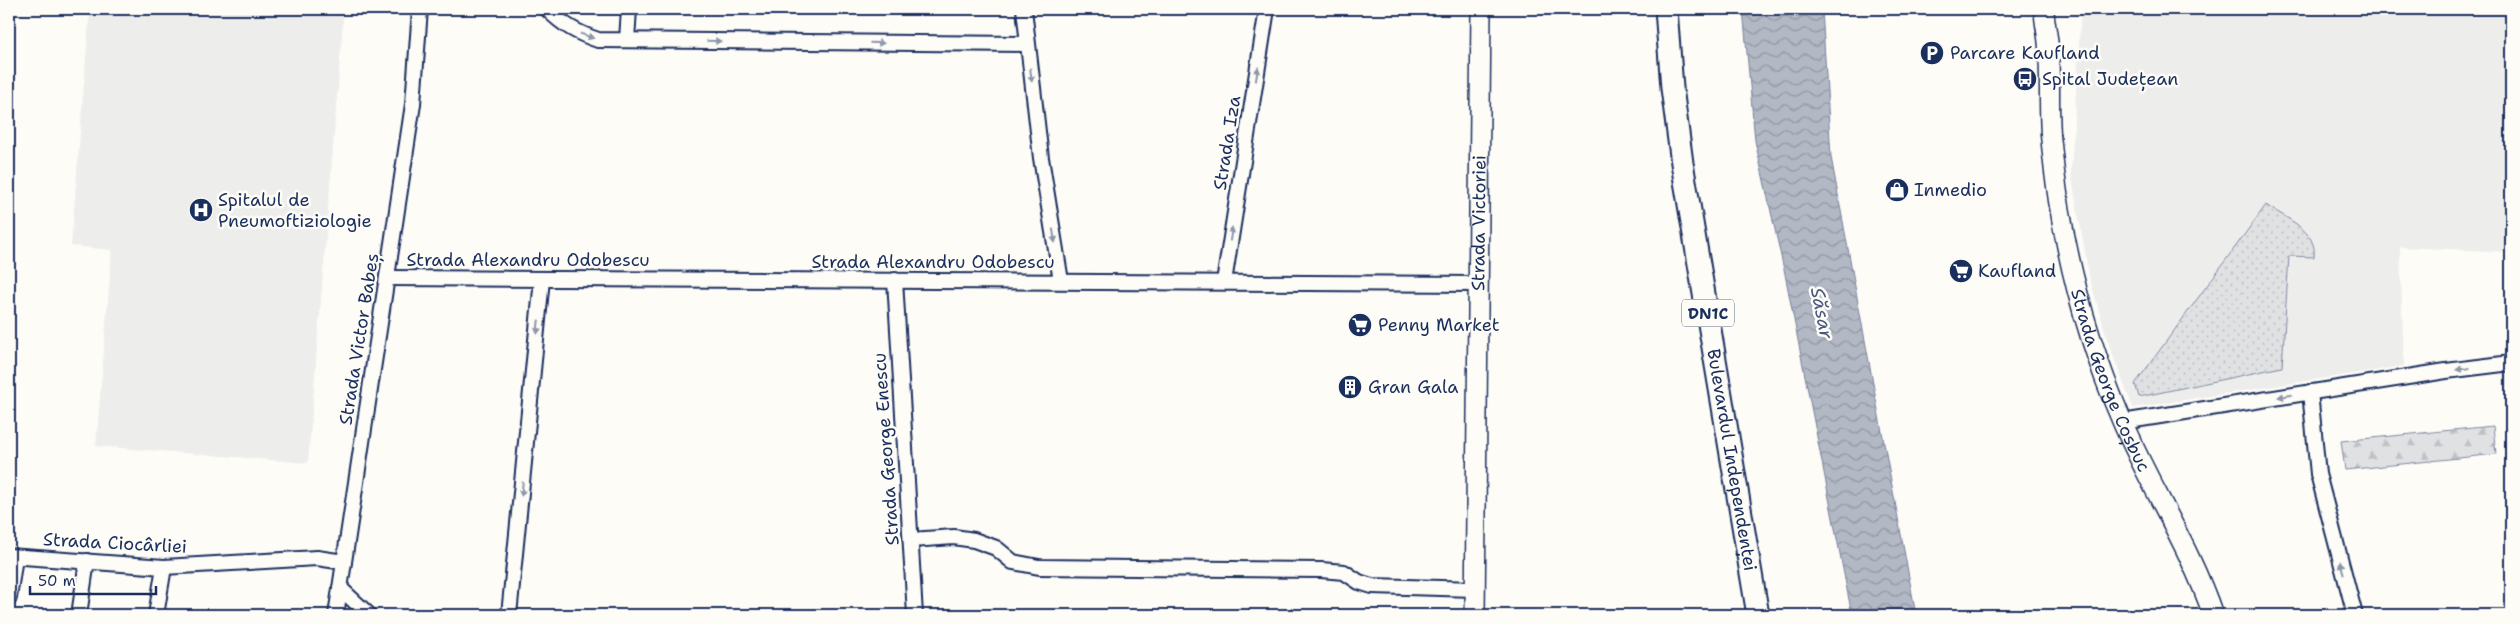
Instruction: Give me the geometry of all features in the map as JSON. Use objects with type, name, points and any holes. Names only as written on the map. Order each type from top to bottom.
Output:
[{"type":"main road","name":"Bulevardul Independenței","points":[[1666,9],[1672,88],[1682,163],[1758,615]]},
{"type":"street","name":"Strada Victor Babeș","points":[[336,615],[413,104],[420,9]]},
{"type":"street","points":[[547,9],[560,22],[574,31],[598,40],[1027,44]]},
{"type":"street","points":[[628,40],[629,9]]},
{"type":"street","points":[[1024,9],[1041,158],[1061,281]]},
{"type":"street","name":"Strada Iza","points":[[1224,282],[1267,9]]},
{"type":"street","name":"Strada Victoriei","points":[[1475,615],[1481,9]]},
{"type":"street","name":"Strada George Coșbuc","points":[[2044,9],[2048,43],[2051,138],[2066,248],[2086,328],[2122,422],[2187,550],[2214,615]]},
{"type":"street","name":"Strada George Coșbuc","points":[[2048,43],[2056,9]]},
{"type":"street","name":"Strada Alexandru Odobescu","points":[[388,278],[1478,284]]},
{"type":"street","points":[[509,615],[542,279]]},
{"type":"street","name":"Strada George Enescu","points":[[894,280],[915,615]]},
{"type":"street","points":[[2122,422],[2446,371],[2511,363]]},
{"type":"street","points":[[2310,392],[2318,474],[2355,615]]},
{"type":"street","points":[[911,540],[954,537],[974,540],[996,548],[1013,562],[1039,567],[1321,570],[1344,572],[1358,582],[1372,586],[1475,588]]},
{"type":"street","name":"Strada Ciocârliei","points":[[9,598],[12,557],[164,567],[317,558],[344,562]]},
{"type":"street","points":[[79,615],[87,561]]},
{"type":"street","points":[[156,615],[164,567]]},
{"type":"street","points":[[340,588],[370,615]]},
{"type":"shaded area","name":"Spitalul de Pneumoftiziologie","points":[[90,9],[344,9],[308,463],[96,446],[112,250],[71,246]]},
{"type":"shaded area","points":[[2081,9],[2511,9],[2511,252],[2400,247],[2404,366],[2133,408],[2110,348],[2090,280],[2071,173]]},
{"type":"shaded area","points":[[2502,371],[2511,371],[2511,447]]},
{"type":"green space","points":[[2266,205],[2291,220],[2306,232],[2314,248],[2314,257],[2289,256],[2282,367],[2139,397],[2135,384]]},
{"type":"green space","points":[[2493,426],[2496,454],[2345,470],[2341,441]]},
{"type":"water","name":"Săsar","points":[[1743,9],[1822,9],[1831,157],[1916,615],[1852,615],[1785,274],[1755,141]]},
{"type":"place","name":"Parcare Kaufland","points":[[1932,53]]},
{"type":"place","name":"Spital Județean","points":[[2025,79]]},
{"type":"place","name":"Inmedio","points":[[1897,190]]},
{"type":"place","name":"Spitalul de Pneumoftiziologie","points":[[201,210]]},
{"type":"place","name":"Kaufland","points":[[1961,271]]},
{"type":"place","name":"Penny Market","points":[[1360,325]]},
{"type":"place","name":"Gran Gala","points":[[1350,387]]}]
